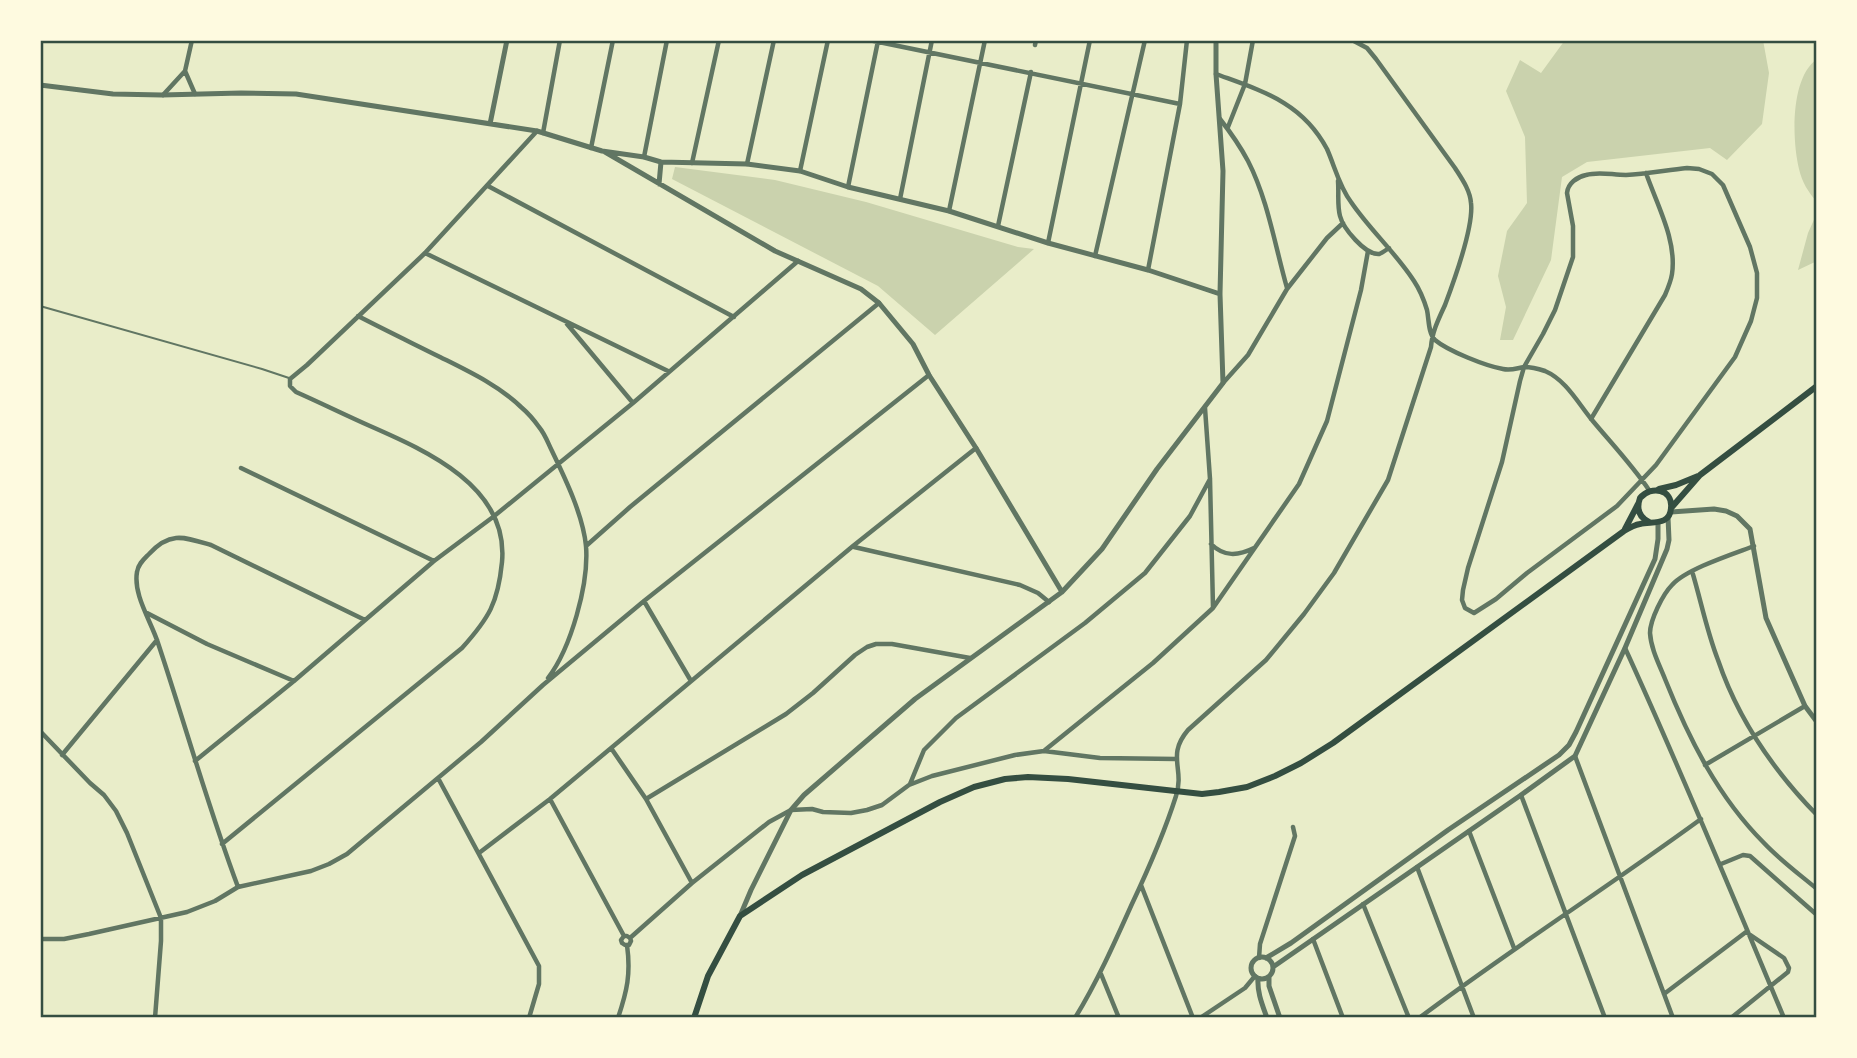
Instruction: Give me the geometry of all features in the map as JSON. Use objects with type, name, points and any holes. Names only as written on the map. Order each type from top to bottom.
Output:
[{"type":"main road","points":[[694,1018],[708,976],[740,916],[802,875],[940,802],[974,787],[1028,776],[1202,794],[1247,787],[1301,763],[1333,743],[1624,531],[1637,524],[1658,523],[1700,475],[1817,386]]},
{"type":"main road","points":[[1624,531],[1640,498],[1652,490],[1676,485],[1700,475]]},
{"type":"main road","points":[[1652,490],[1667,495],[1670,512]]},
{"type":"main road","points":[[1638,504],[1640,515],[1649,522]]},
{"type":"street","points":[[162,95],[185,71],[192,40]]},
{"type":"street","points":[[490,124],[507,40]]},
{"type":"street","points":[[222,844],[462,648],[483,625],[494,603],[500,584],[501,537],[478,491],[450,467],[418,447],[296,392],[290,386],[290,379],[425,253],[540,132],[561,40]]},
{"type":"street","points":[[592,148],[613,40]]},
{"type":"street","points":[[644,157],[667,40]]},
{"type":"street","points":[[692,163],[719,40]]},
{"type":"street","points":[[747,164],[774,40]]},
{"type":"street","points":[[800,171],[828,40]]},
{"type":"street","points":[[869,40],[1180,104]]},
{"type":"street","points":[[900,199],[932,40]]},
{"type":"street","points":[[949,211],[985,40]]},
{"type":"street","points":[[1048,243],[1090,40]]},
{"type":"street","points":[[1095,256],[1145,40]]},
{"type":"street","points":[[1148,270],[1180,104],[1187,40]]},
{"type":"street","points":[[1216,40],[1223,171],[1220,294],[1223,383]]},
{"type":"street","points":[[1227,128],[1245,84],[1253,40]]},
{"type":"street","points":[[1075,1018],[1100,973],[1141,884],[1178,791],[1176,759],[1177,746],[1181,739],[1266,660],[1304,614],[1334,573],[1388,480],[1432,337],[1462,254],[1471,216],[1468,193],[1455,168],[1367,48],[1352,40]]},
{"type":"street","points":[[848,187],[878,41]]},
{"type":"street","points":[[185,71],[195,94]]},
{"type":"street","points":[[998,226],[1031,72]]},
{"type":"street","points":[[1216,74],[1276,97],[1293,107],[1304,118],[1326,149],[1350,201],[1409,274],[1422,296],[1432,337],[1455,352],[1496,367],[1505,370],[1524,367],[1546,372],[1558,380],[1652,490]]},
{"type":"street","points":[[40,85],[113,94],[296,94],[540,132],[592,148],[662,162],[747,164],[800,171],[848,187],[949,211],[1220,294]]},
{"type":"street","points":[[1219,118],[1250,163],[1272,230],[1287,289]]},
{"type":"street","points":[[602,150],[775,251],[861,289],[879,303],[913,344],[929,375],[1062,592]]},
{"type":"street","points":[[659,184],[662,162]]},
{"type":"street","points":[[1699,169],[1712,174],[1723,185],[1750,247],[1757,273],[1758,298],[1751,321],[1735,357],[1656,465],[1642,480],[1617,506],[1474,613],[1465,608],[1462,590],[1502,462],[1517,391],[1524,367],[1555,310],[1573,257],[1573,226],[1567,187],[1585,175],[1646,173],[1699,169]]},
{"type":"street","points":[[1591,419],[1665,295],[1672,277],[1673,256],[1669,236],[1646,173]]},
{"type":"street","points":[[1338,177],[1339,212],[1343,223],[1368,251],[1380,254],[1389,248]]},
{"type":"street","points":[[488,186],[734,317]]},
{"type":"street","points":[[1339,195],[1350,201]]},
{"type":"street","points":[[740,916],[791,810],[804,795],[915,699],[1062,592],[1102,549],[1157,469],[1248,355],[1287,289],[1331,233],[1343,223]]},
{"type":"street","points":[[1044,751],[1153,663],[1213,608],[1299,484],[1327,421],[1361,290],[1368,251]]},
{"type":"street","points":[[425,253],[668,372]]},
{"type":"street","points":[[195,761],[294,681],[434,561],[493,517],[633,403],[798,261]]},
{"type":"street","points":[[586,546],[879,303]]},
{"type":"street","points":[[358,316],[497,387],[541,428],[558,463],[581,524],[586,546],[581,600],[555,670],[543,685]]},
{"type":"street","points":[[564,321],[633,403]]},
{"type":"street","points":[[40,939],[64,939],[187,912],[215,901],[238,887],[292,876],[329,864],[347,854],[644,601],[929,375]]},
{"type":"street","points":[[1205,408],[1210,479],[1213,608]]},
{"type":"street","points":[[479,853],[550,799],[976,448]]},
{"type":"street","points":[[241,468],[434,561]]},
{"type":"street","points":[[909,785],[924,750],[956,718],[1085,623],[1145,573],[1190,516],[1210,479]]},
{"type":"street","points":[[1280,1018],[1269,986],[1273,967],[1575,756],[1667,549],[1670,512],[1714,509],[1726,511],[1737,516],[1750,529],[1766,618],[1805,706],[1817,722]]},
{"type":"street","points":[[1267,1018],[1256,977],[1251,969],[1256,959],[1266,958],[1291,943],[1439,836],[1559,755],[1569,745],[1655,559],[1658,523]]},
{"type":"street","points":[[238,887],[157,640],[138,593],[136,583],[139,565],[159,543],[169,538],[190,538],[211,545],[365,620]]},
{"type":"street","points":[[1211,544],[1226,554],[1246,552],[1256,547]]},
{"type":"street","points":[[1754,546],[1692,571],[1674,582],[1652,619],[1650,636],[1654,653],[1680,716],[1718,787],[1763,842],[1817,889]]},
{"type":"street","points":[[853,547],[1020,585],[1038,593],[1049,602]]},
{"type":"street","points":[[1692,571],[1728,687],[1754,736],[1783,779],[1817,815]]},
{"type":"street","points":[[644,601],[691,681]]},
{"type":"street","points":[[146,612],[207,644],[294,681]]},
{"type":"street","points":[[62,755],[157,640]]},
{"type":"street","points":[[646,799],[786,714],[867,647],[892,644],[971,658]]},
{"type":"street","points":[[1625,648],[1721,864],[1746,932],[1784,1018]]},
{"type":"street","points":[[1705,765],[1805,706]]},
{"type":"street","points":[[40,731],[104,795],[127,833],[161,918],[155,1018]]},
{"type":"street","points":[[1569,745],[1673,1018]]},
{"type":"street","points":[[611,748],[646,799],[692,883]]},
{"type":"street","points":[[627,945],[631,941],[630,938],[692,883],[769,822],[791,810],[851,813],[867,810],[882,805],[909,785],[932,776],[1015,755],[1044,751],[1100,758],[1176,759]]},
{"type":"street","points":[[438,778],[540,966],[539,984],[529,1018]]},
{"type":"street","points":[[1521,795],[1605,1018]]},
{"type":"street","points":[[550,799],[624,936],[630,938]]},
{"type":"street","points":[[1419,1018],[1514,948],[1620,878],[1701,819]]},
{"type":"street","points":[[1259,958],[1260,944],[1296,836],[1293,827]]},
{"type":"street","points":[[1469,831],[1514,948]]},
{"type":"street","points":[[1721,864],[1743,855],[1750,856],[1817,915]]},
{"type":"street","points":[[1417,867],[1474,1018]]},
{"type":"street","points":[[1141,884],[1193,1018]]},
{"type":"street","points":[[1363,904],[1409,1018]]},
{"type":"street","points":[[1664,994],[1746,932]]},
{"type":"street","points":[[1731,1018],[1786,975],[1789,968],[1784,958],[1746,932]]},
{"type":"street","points":[[624,936],[621,942],[627,945]]},
{"type":"street","points":[[1313,939],[1343,1018]]},
{"type":"street","points":[[618,1018],[628,988],[630,965],[627,945]]},
{"type":"street","points":[[1266,958],[1273,967]]},
{"type":"street","points":[[1100,973],[1119,1018]]},
{"type":"street","points":[[1256,977],[1269,977]]},
{"type":"street","points":[[1200,1018],[1245,988],[1256,977]]},
{"type":"lane","points":[[40,306],[290,379]]},
{"type":"green space","points":[[1565,40],[1763,40],[1769,73],[1762,124],[1727,160],[1710,148],[1587,162],[1562,177],[1551,260],[1513,340],[1500,340],[1506,307],[1498,276],[1507,231],[1527,203],[1525,137],[1506,91],[1520,60],[1541,73]]},
{"type":"green space","points":[[1817,59],[1817,202],[1800,174],[1795,142],[1795,110],[1802,80]]},
{"type":"green space","points":[[675,167],[775,180],[866,202],[1018,247],[1034,249],[935,335],[878,286],[672,179]]},
{"type":"green space","points":[[1817,213],[1817,261],[1798,270],[1808,233]]}]
